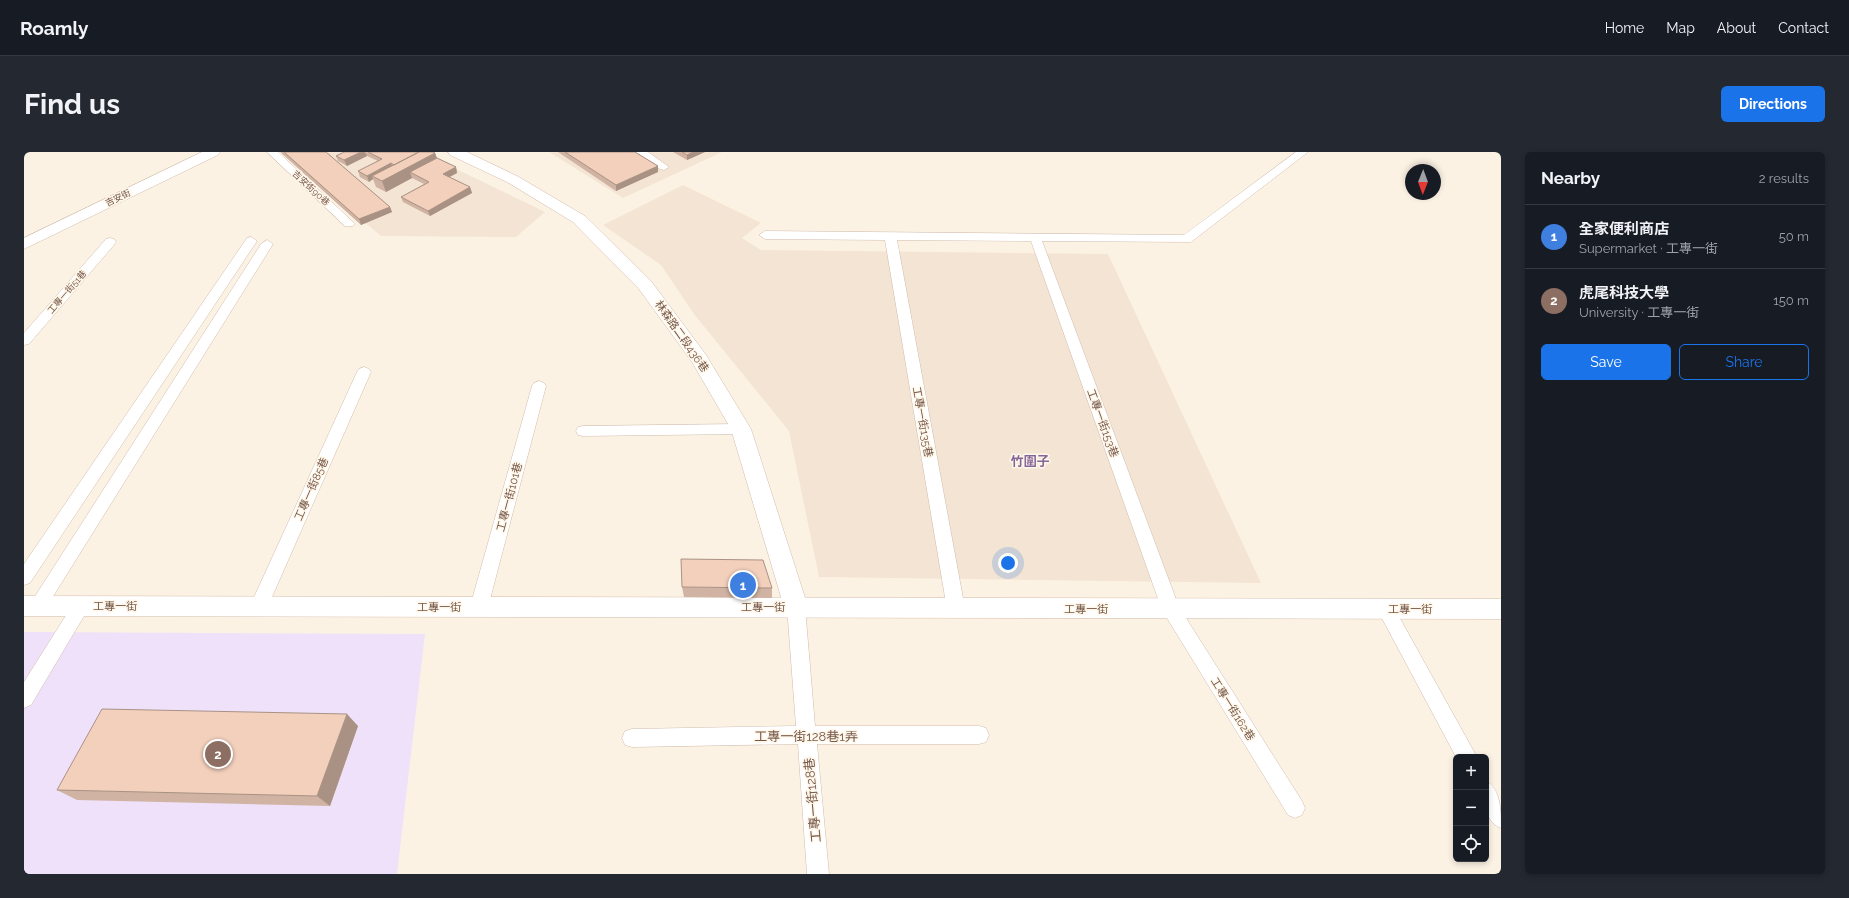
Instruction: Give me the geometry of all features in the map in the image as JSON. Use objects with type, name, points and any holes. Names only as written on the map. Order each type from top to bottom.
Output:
[{"type":"street","name":"吉安街","points":[[24,244],[213,152]]},
{"type":"street","name":"林森路二段436巷","points":[[456,152],[512,179],[579,219],[645,285],[699,359],[741,429],[796,607]]},
{"type":"street","name":"工專一街","points":[[31,606],[796,607],[1171,610],[1386,608],[1501,609]]},
{"type":"lane","name":"吉安街90巷","points":[[272,152],[349,224]]},
{"type":"lane","points":[[641,152],[664,167]]},
{"type":"lane","points":[[765,235],[1187,239],[1303,152]]},
{"type":"lane","name":"工專一街135巷","points":[[890,236],[956,609]]},
{"type":"lane","name":"工專一街153巷","points":[[1035,237],[1171,610]]},
{"type":"lane","points":[[24,578],[251,241]]},
{"type":"lane","name":"工專一街51巷","points":[[24,341],[110,242]]},
{"type":"lane","points":[[31,606],[267,244]]},
{"type":"lane","name":"工專一街85巷","points":[[259,606],[364,372]]},
{"type":"lane","name":"工專一街101巷","points":[[479,607],[539,386]]},
{"type":"lane","points":[[583,431],[741,429]]},
{"type":"lane","points":[[24,699],[81,606]]},
{"type":"lane","name":"工專一街128巷","points":[[796,607],[818,874]]},
{"type":"lane","points":[[1386,608],[1465,754]]},
{"type":"lane","name":"工專一街162巷","points":[[1171,610],[1295,808]]},
{"type":"lane","name":"工專一街128巷1弄","points":[[632,738],[807,735],[979,736]]},
{"type":"lane","points":[[1489,796],[1501,818]]},
{"type":"shaded area","points":[[281,152],[421,152],[545,212],[516,237],[381,236]]},
{"type":"shaded area","points":[[549,152],[722,152],[623,198]]},
{"type":"shaded area","points":[[683,185],[761,223],[742,238],[761,250],[1108,254],[1261,583],[819,577],[789,431],[694,314],[661,265],[603,225]]},
{"type":"shaded area","points":[[24,632],[425,634],[397,874],[24,874]]},
{"type":"building","points":[[284,152],[326,152],[390,207],[359,219]]},
{"type":"building","points":[[344,152],[361,152],[344,160],[336,156]]},
{"type":"building","points":[[368,152],[419,152],[394,165],[391,163],[367,176],[358,171],[382,159]]},
{"type":"building","points":[[419,152],[435,153],[382,181],[372,176]]},
{"type":"building","points":[[565,152],[635,152],[658,166],[616,185]]},
{"type":"building","points":[[682,152],[693,152],[687,155]]},
{"type":"building","points":[[437,158],[456,167],[443,174],[470,187],[428,211],[401,197],[429,182],[410,172]]},
{"type":"building","points":[[681,559],[763,560],[772,588],[682,587]]},
{"type":"building","points":[[102,709],[347,714],[317,796],[57,790]]},
{"type":"place","name":"全家便利商店","points":[[743,585]]},
{"type":"place","name":"虎尾科技大學","points":[[218,754]]},
{"type":"district","name":"竹圍子","points":[[1030,461]]}]
